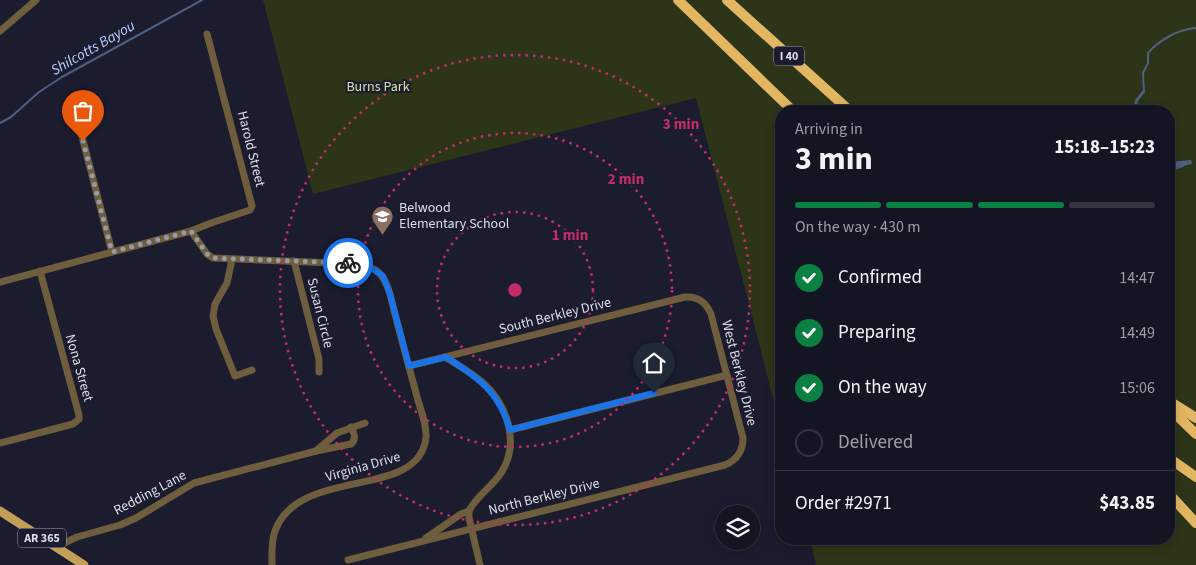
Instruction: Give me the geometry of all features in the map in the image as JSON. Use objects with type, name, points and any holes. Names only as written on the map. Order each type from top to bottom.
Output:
[{"type":"highway","name":"I 40","points":[[678,0],[787,105]]},
{"type":"highway","name":"I 40","points":[[727,0],[843,105]]},
{"type":"highway","points":[[1175,405],[1196,418]]},
{"type":"highway","points":[[1175,414],[1196,434]]},
{"type":"highway","points":[[1175,462],[1196,477]]},
{"type":"highway","points":[[1175,500],[1196,523]]},
{"type":"main road","name":"AR 365","points":[[0,511],[84,565]]},
{"type":"street","points":[[0,31],[36,0]]},
{"type":"street","name":"Harold Street","points":[[191,231],[249,211],[252,206],[208,34]]},
{"type":"street","points":[[80,129],[112,252]]},
{"type":"street","points":[[0,282],[191,231]]},
{"type":"street","name":"Virginia Drive","points":[[191,231],[211,257],[232,260],[367,265],[383,276],[390,294],[426,432],[420,456],[410,467],[398,473],[315,494],[298,502],[285,514],[276,529],[272,542],[272,565]]},
{"type":"street","points":[[232,260],[227,283],[214,307],[213,320],[235,376],[252,370]]},
{"type":"street","name":"Susan Circle","points":[[294,262],[319,359],[319,372]]},
{"type":"street","name":"Nona Street","points":[[0,443],[73,424],[80,415],[40,272]]},
{"type":"street","name":"South Berkley Drive","points":[[409,366],[685,296],[695,297],[705,304]]},
{"type":"street","name":"West Berkley Drive","points":[[705,304],[711,314],[743,438],[741,450]]},
{"type":"street","points":[[416,543],[461,514],[469,511],[502,472],[509,452],[510,430],[501,406],[478,378],[446,357]]},
{"type":"street","points":[[510,430],[727,375]]},
{"type":"street","name":"Redding Lane","points":[[316,451],[330,437],[365,423]]},
{"type":"street","name":"Redding Lane","points":[[56,547],[77,537],[120,525],[136,518],[194,483],[316,451],[351,444],[354,442],[355,434],[351,427]]},
{"type":"street","name":"North Berkley Drive","points":[[348,560],[725,465],[737,458],[741,450]]},
{"type":"street","points":[[469,511],[480,565]]},
{"type":"green space","name":"Burns Park","points":[[263,0],[1196,0],[1196,565],[816,565],[811,545],[1175,545],[1175,105],[775,105],[775,406],[696,98],[313,194]]},
{"type":"water","points":[[1142,71],[1144,72],[1145,92],[1137,105],[1134,105],[1135,100],[1143,90]]},
{"type":"water","points":[[1191,160],[1192,164],[1175,170],[1175,161]]},
{"type":"waterway","name":"Shilcotts Bayou","points":[[0,123],[11,117],[39,92],[62,77],[202,0]]},
{"type":"waterway","points":[[1143,73],[1148,63],[1148,53],[1158,44],[1176,33],[1196,28]]},
{"type":"way so far","points":[[83,141],[112,252],[191,231],[207,254],[213,258],[348,263]]},
{"type":"place","name":"Belwood Elementary School","points":[[383,235]]},
{"type":"route","points":[[348,263],[367,265],[383,276],[390,294],[409,366],[446,357],[483,382],[501,406],[510,430],[654,393]]}]
